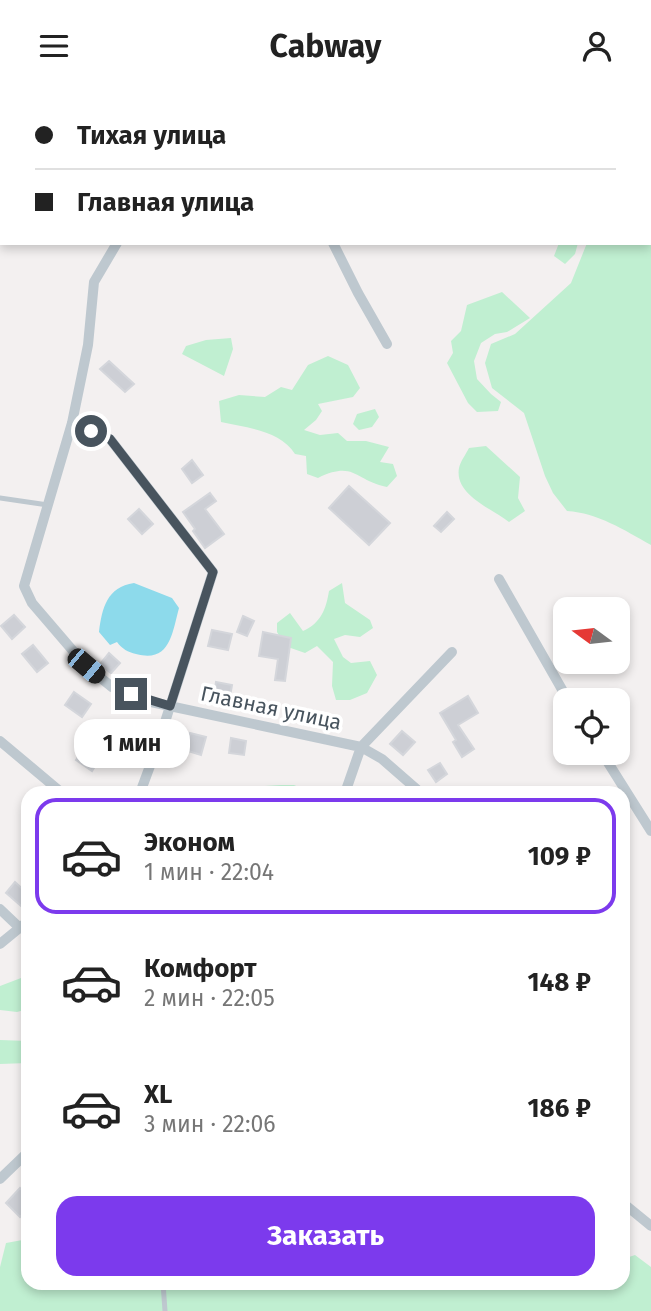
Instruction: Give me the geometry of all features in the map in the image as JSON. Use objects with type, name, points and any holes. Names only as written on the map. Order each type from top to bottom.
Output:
[{"type":"street","name":"Главная улица","points":[[116,245],[94,282],[88,345],[72,423],[24,586],[32,603],[86,666],[112,687],[151,702],[361,747],[382,759],[413,786]]},
{"type":"street","points":[[334,245],[387,344]]},
{"type":"street","points":[[72,423],[110,439],[213,572],[142,786]]},
{"type":"street","points":[[499,579],[561,688]]},
{"type":"street","points":[[347,786],[361,747],[452,652]]},
{"type":"street","points":[[0,741],[54,786]]},
{"type":"street","points":[[610,765],[623,786]]},
{"type":"street","points":[[630,798],[651,831]]},
{"type":"street","points":[[0,909],[21,922]]},
{"type":"street","points":[[0,944],[21,926]]},
{"type":"street","points":[[0,1179],[21,1159]]},
{"type":"street","points":[[630,1209],[651,1226]]},
{"type":"lane","points":[[0,498],[48,505]]},
{"type":"lane","points":[[164,1290],[165,1311]]},
{"type":"green space","points":[[558,245],[577,245],[575,254],[565,264],[554,256]]},
{"type":"green space","points":[[586,245],[651,245],[651,545],[600,519],[567,511],[553,493],[545,476],[524,413],[492,388],[485,363],[491,344],[515,334],[571,283]]},
{"type":"green space","points":[[502,292],[530,318],[481,343],[474,361],[477,379],[501,402],[498,411],[477,412],[468,403],[447,363],[453,353],[451,341],[461,331],[467,305]]},
{"type":"green space","points":[[231,338],[233,349],[224,376],[182,354],[186,346],[206,340]]},
{"type":"green space","points":[[328,356],[348,365],[360,388],[353,397],[318,404],[322,411],[304,430],[320,435],[338,433],[347,441],[366,441],[389,447],[380,462],[393,464],[397,476],[387,487],[348,471],[330,473],[318,478],[307,474],[306,456],[295,454],[281,440],[262,431],[221,422],[219,401],[239,395],[265,397],[281,387],[292,390],[308,365]]},
{"type":"green space","points":[[375,409],[379,417],[372,427],[359,430],[353,424],[357,414]]},
{"type":"green space","points":[[486,446],[520,477],[518,498],[525,511],[509,522],[468,494],[459,478],[460,466],[469,448]]},
{"type":"green space","points":[[342,583],[345,603],[370,620],[373,628],[360,637],[345,635],[334,639],[343,657],[351,663],[370,661],[377,675],[367,693],[350,700],[336,700],[332,686],[333,662],[317,646],[305,653],[285,646],[277,632],[277,623],[290,613],[303,631],[314,624],[324,609],[329,591]]},
{"type":"green space","points":[[21,978],[21,1011],[0,1010],[0,986]]},
{"type":"green space","points":[[0,1040],[21,1041],[21,1063],[0,1064]]},
{"type":"green space","points":[[21,1240],[21,1290],[630,1290],[630,1257],[635,1255],[651,1267],[651,1311],[0,1311],[0,1267],[6,1243]]},
{"type":"water","points":[[134,583],[172,598],[179,608],[168,644],[156,654],[147,656],[133,653],[117,642],[110,645],[99,632],[104,607],[112,594],[125,585]]},
{"type":"building","points":[[109,361],[134,384],[125,392],[100,369]]},
{"type":"building","points":[[192,460],[203,475],[192,483],[182,469]]},
{"type":"building","points":[[349,486],[390,523],[369,545],[329,508]]},
{"type":"building","points":[[210,493],[216,501],[205,509],[224,534],[205,548],[183,512]]},
{"type":"building","points":[[139,509],[153,524],[142,534],[128,519]]},
{"type":"building","points":[[447,512],[454,519],[441,532],[434,526]]},
{"type":"building","points":[[14,615],[25,627],[12,639],[1,626]]},
{"type":"building","points":[[243,616],[254,621],[247,636],[237,632]]},
{"type":"building","points":[[212,630],[232,634],[228,650],[208,646]]},
{"type":"building","points":[[263,632],[291,638],[285,681],[275,680],[278,659],[259,656]]},
{"type":"building","points":[[33,645],[48,663],[37,672],[22,654]]},
{"type":"building","points":[[109,653],[120,663],[111,673],[100,664]]},
{"type":"building","points":[[216,682],[232,685],[229,703],[213,701]]},
{"type":"building","points":[[74,692],[91,704],[82,717],[65,705]]},
{"type":"building","points":[[468,696],[478,713],[458,725],[474,749],[462,757],[453,742],[456,740],[440,713]]},
{"type":"building","points":[[402,731],[415,742],[403,755],[390,744]]},
{"type":"building","points":[[190,733],[206,737],[201,755],[185,750]]},
{"type":"building","points":[[231,738],[246,741],[244,755],[229,753]]},
{"type":"building","points":[[84,749],[99,760],[92,771],[76,760]]},
{"type":"building","points":[[440,763],[447,774],[436,782],[428,770]]},
{"type":"building","points":[[15,882],[21,888],[21,906],[6,893]]},
{"type":"building","points":[[20,1188],[21,1189],[20,1217],[6,1203]]},
{"type":"route","points":[[91,431],[110,439],[213,572],[170,706],[131,694]]}]
